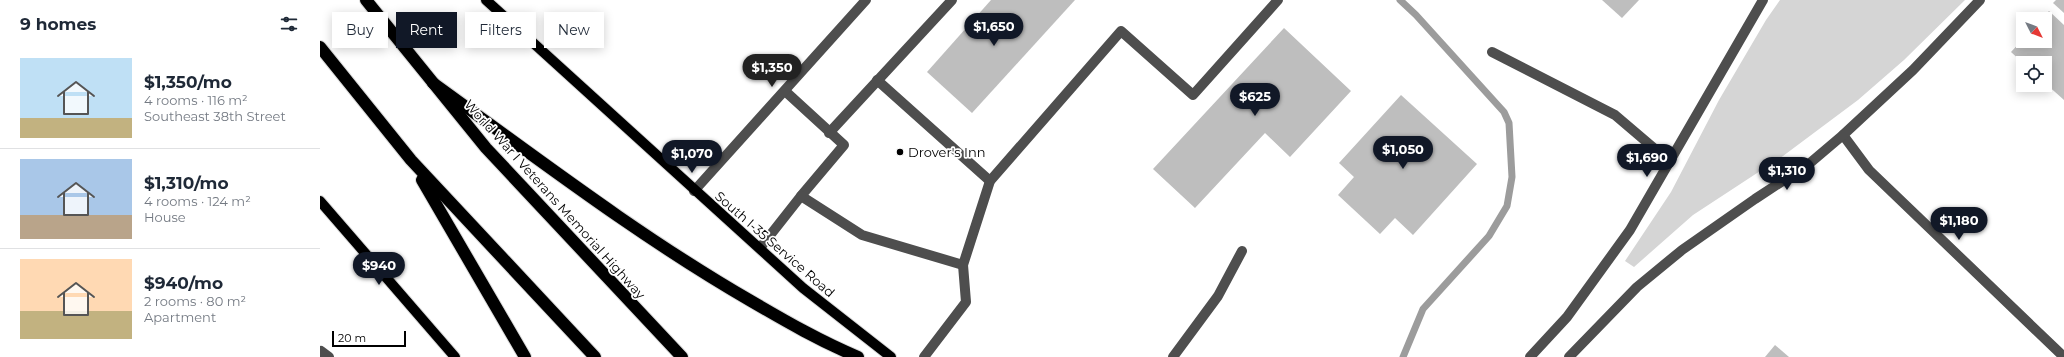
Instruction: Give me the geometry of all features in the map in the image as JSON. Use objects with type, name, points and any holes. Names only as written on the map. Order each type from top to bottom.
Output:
[{"type":"highway","name":"World War I Veterans Memorial Highway","points":[[366,0],[486,148],[682,357]]},
{"type":"highway","points":[[320,47],[411,160],[595,357]]},
{"type":"highway","points":[[433,83],[632,227],[699,271],[822,342],[858,357]]},
{"type":"highway","points":[[411,160],[525,357]]},
{"type":"main road","name":"South I-35 Service Road","points":[[486,0],[694,191],[760,248],[803,288],[891,357]]},
{"type":"main road","points":[[320,201],[455,357]]},
{"type":"street","points":[[694,191],[866,0]]},
{"type":"street","points":[[829,133],[876,80],[952,0]]},
{"type":"street","points":[[924,357],[966,302],[963,265],[990,181],[1121,31],[1193,95],[1278,0]]},
{"type":"street","points":[[1530,357],[1567,317],[1630,230],[1763,0]]},
{"type":"street","points":[[1569,357],[1637,287],[1682,250],[1810,163],[1843,135],[1913,70],[1980,0]]},
{"type":"street","points":[[1492,52],[1616,115],[1669,161]]},
{"type":"street","points":[[876,80],[990,181]]},
{"type":"street","points":[[760,248],[844,145],[829,133],[785,91]]},
{"type":"street","points":[[1843,135],[1869,170],[2064,357]]},
{"type":"street","points":[[801,196],[862,235],[963,265]]},
{"type":"street","points":[[1173,357],[1218,296],[1242,251]]},
{"type":"street","points":[[320,352],[321,351],[329,357]]},
{"type":"shaded area","points":[[1780,0],[1965,0],[1904,60],[1858,100],[1783,156],[1693,215],[1634,267],[1625,261],[1671,192],[1719,100],[1766,20]]},
{"type":"building","points":[[991,0],[1075,0],[972,113],[927,72]]},
{"type":"building","points":[[1602,0],[1639,0],[1622,18]]},
{"type":"building","points":[[2056,0],[2064,0],[2064,13],[2053,3]]},
{"type":"building","points":[[2052,14],[2064,25],[2064,100],[2052,89],[2052,56],[2016,57],[2011,52],[2016,47],[2016,48],[2052,48]]},
{"type":"building","points":[[1284,28],[1351,91],[1290,157],[1265,133],[1195,208],[1153,169]]},
{"type":"building","points":[[1401,95],[1477,164],[1413,235],[1395,218],[1380,234],[1338,195],[1354,177],[1339,163]]},
{"type":"building","points":[[1775,345],[1789,357],[1765,357]]},
{"type":"waterway","points":[[1400,0],[1416,15],[1504,112],[1509,123],[1512,177],[1507,206],[1489,236],[1423,309],[1403,357]]},
{"type":"place","name":"Drover's Inn","points":[[900,152]]}]
